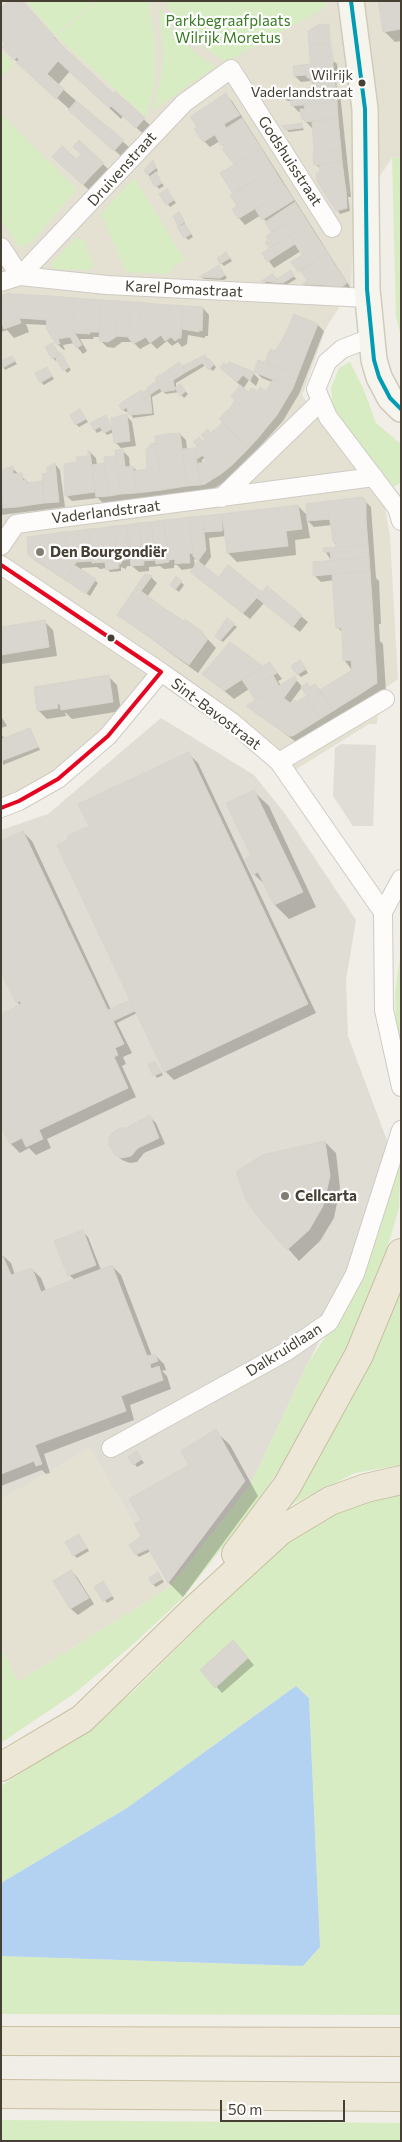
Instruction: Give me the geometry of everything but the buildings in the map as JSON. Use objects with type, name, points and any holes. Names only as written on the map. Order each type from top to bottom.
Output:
[{"type":"highway","points":[[195,1609],[287,1486],[358,1355],[401,1253]]},
{"type":"highway","points":[[1,1767],[82,1719],[195,1609],[280,1531],[330,1501],[366,1488],[401,1480]]},
{"type":"highway","points":[[1,2042],[401,2042]]},
{"type":"highway","points":[[1,2094],[401,2097]]},
{"type":"street","points":[[351,1],[365,109],[368,298],[374,337],[374,360],[379,377],[390,398],[401,410]]},
{"type":"street","name":"Godshuisstraat","points":[[231,69],[332,228]]},
{"type":"street","name":"Druivenstraat","points":[[20,276],[184,103],[231,69]]},
{"type":"street","points":[[1,247],[20,276]]},
{"type":"street","name":"Karel Pomastraat","points":[[1,282],[20,276],[108,285],[368,298]]},
{"type":"street","points":[[374,337],[388,365],[401,384]]},
{"type":"street","points":[[374,337],[342,349],[327,362],[316,389],[328,417],[397,508],[401,521]]},
{"type":"street","points":[[221,498],[321,401]]},
{"type":"street","name":"Vaderlandstraat","points":[[1,546],[16,524],[374,477]]},
{"type":"street","name":"Sint-Bavostraat","points":[[1,565],[232,722],[278,762],[383,912]]},
{"type":"street","points":[[1,808],[19,801],[58,778],[108,736],[161,672]]},
{"type":"street","points":[[278,762],[385,699]]},
{"type":"street","points":[[401,879],[383,912],[384,1010],[401,1087]]},
{"type":"street","name":"Dalkruidlaan","points":[[111,1448],[287,1351],[329,1322],[355,1274],[401,1130]]},
{"type":"shaded area","points":[[1,1],[401,1],[401,157],[392,158],[354,214],[351,289],[326,328],[302,395],[385,508],[390,537],[398,679],[380,692],[377,724],[369,724],[287,775],[161,672],[108,737],[1,808]]},
{"type":"shaded area","points":[[161,718],[254,775],[286,815],[356,920],[346,980],[348,1036],[389,1146],[350,1283],[308,1363],[250,1486],[170,1587],[90,1448],[1,1500],[1,830],[48,814]]},
{"type":"shaded area","points":[[341,744],[376,745],[373,826],[353,826],[333,796],[335,748]]},
{"type":"shaded area","points":[[90,1448],[170,1587],[18,1682],[1,1648],[1,1500]]},
{"type":"green space","points":[[26,1],[95,1],[55,35]]},
{"type":"green space","points":[[97,1],[149,1],[155,43],[155,84],[146,117],[56,36]]},
{"type":"green space","name":"Parkbegraafplaats Wilrijk Moretus","points":[[165,1],[325,1],[326,7],[226,62],[182,32]]},
{"type":"green space","points":[[159,4],[178,39],[215,67],[152,111],[162,73],[163,53]]},
{"type":"green space","points":[[1,50],[14,65],[1,77]]},
{"type":"green space","points":[[1,114],[77,189],[33,241],[20,248],[1,220]]},
{"type":"green space","points":[[401,157],[401,337],[396,317],[392,158]]},
{"type":"green space","points":[[134,178],[185,260],[174,266],[169,274],[126,272],[101,214]]},
{"type":"green space","points":[[76,238],[84,240],[94,266],[91,270],[54,269],[52,263]]},
{"type":"green space","points":[[350,362],[364,390],[376,423],[401,444],[401,482],[394,487],[333,409],[331,388],[339,368]]},
{"type":"green space","points":[[401,950],[401,1044],[396,1020],[395,994]]},
{"type":"green space","points":[[401,1154],[399,1208],[385,1255],[342,1360],[304,1431],[260,1499],[183,1598],[130,1647],[75,1693],[1,1743],[1,1648],[18,1682],[170,1587],[250,1486],[308,1363],[338,1318]]},
{"type":"green space","points":[[401,1281],[401,1465],[355,1473],[285,1508]]},
{"type":"green space","points":[[401,1491],[401,2015],[1,2014],[1,1956],[303,1966],[320,1947],[309,1698],[296,1686],[127,1808],[1,1883],[1,1786],[70,1741],[134,1691],[249,1576],[291,1537],[337,1509]]},
{"type":"green space","points":[[1,2120],[401,2123],[401,2141],[1,2141]]},
{"type":"water","points":[[296,1686],[309,1698],[320,1947],[303,1966],[1,1956],[1,1883],[127,1808]]},
{"type":"transit line","points":[[351,1],[365,109],[367,289],[374,360],[379,377],[390,398],[401,409]]},
{"type":"transit line","points":[[1,565],[161,672]]},
{"type":"transit line","points":[[1,808],[19,801],[58,779],[108,736],[161,672]]},
{"type":"place","name":"Wilrijk Vaderlandstraat","points":[[362,83]]},
{"type":"place","name":"Den Bourgondiër","points":[[40,552]]},
{"type":"place","name":"Cellcarta","points":[[285,1196]]}]
